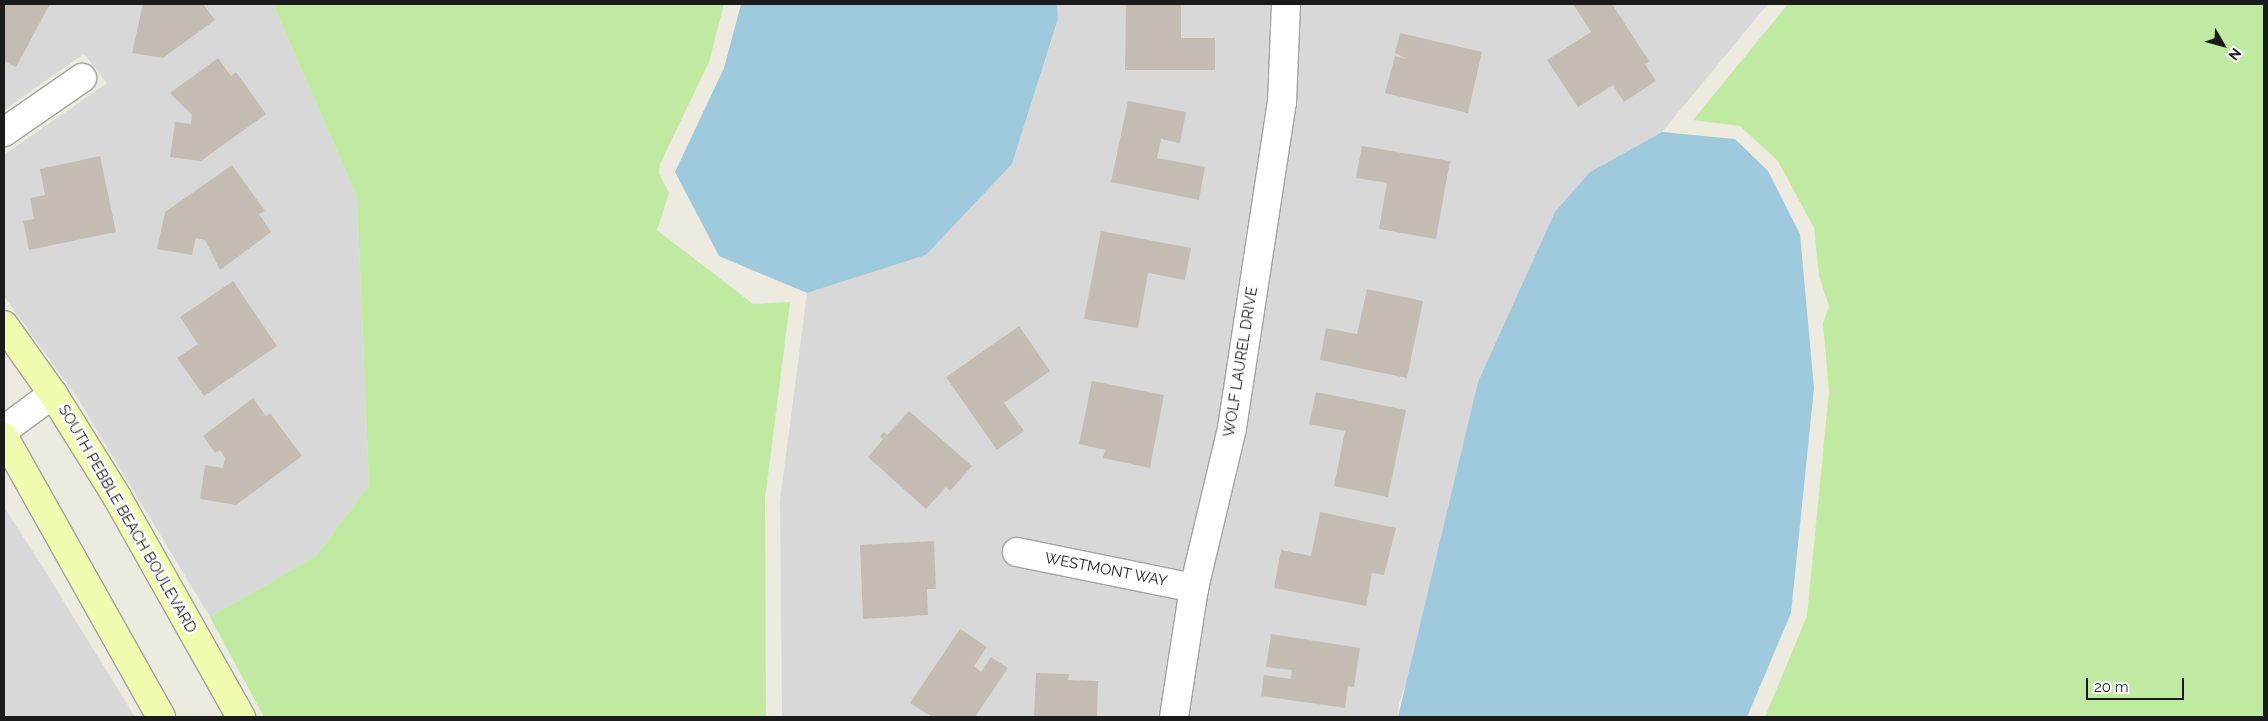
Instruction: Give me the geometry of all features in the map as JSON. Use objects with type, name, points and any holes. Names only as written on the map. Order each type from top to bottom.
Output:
[{"type":"street","name":"WOLF LAUREL DRIVE","points":[[1174,717],[1194,588],[1232,428],[1282,103],[1286,4]]},
{"type":"street","points":[[4,132],[82,78]]},
{"type":"street","name":"SOUTH PEBBLE BEACH BOULEVARD","points":[[4,325],[53,394],[117,497],[241,717]]},
{"type":"street","points":[[4,430],[53,394]]},
{"type":"street","points":[[4,437],[161,717]]},
{"type":"street","name":"WESTMONT WAY","points":[[1017,552],[1194,588]]},
{"type":"shaded area","points":[[4,4],[273,4],[357,197],[369,485],[316,556],[210,617],[78,399],[4,296],[4,155],[107,83],[84,54],[4,110]]},
{"type":"shaded area","points":[[1057,4],[1768,4],[1662,132],[1590,172],[1399,703],[1398,717],[782,717],[780,501],[807,293],[926,255],[1012,164],[1058,20]]},
{"type":"shaded area","points":[[4,507],[37,558],[135,717],[4,717]]},
{"type":"green space","points":[[273,4],[724,4],[709,62],[660,164],[659,173],[669,193],[657,230],[753,304],[790,302],[765,499],[766,717],[264,717],[210,617],[316,556],[369,485],[357,197]]},
{"type":"green space","points":[[1788,4],[2264,4],[2264,717],[1765,717],[1807,616],[1829,391],[1823,323],[1829,306],[1819,276],[1814,228],[1778,161],[1740,126],[1693,120]]},
{"type":"water","points":[[741,4],[1057,4],[1058,19],[1012,164],[926,255],[807,293],[719,256],[675,172],[724,68]]},
{"type":"water","points":[[1662,132],[1735,139],[1768,171],[1800,234],[1814,388],[1791,613],[1747,717],[1398,717],[1478,382],[1555,212],[1590,172]]},
{"type":"building","points":[[4,4],[50,4],[16,67],[4,61]]},
{"type":"building","points":[[143,4],[203,4],[215,20],[163,58],[132,53]]},
{"type":"building","points":[[1126,4],[1181,4],[1181,38],[1215,38],[1215,70],[1125,70]]},
{"type":"building","points":[[1573,4],[1612,4],[1649,61],[1645,64],[1656,81],[1624,102],[1613,85],[1578,107],[1547,60],[1591,32]]},
{"type":"building","points":[[1400,33],[1482,52],[1468,113],[1385,93],[1395,56],[1407,59],[1395,53]]},
{"type":"building","points":[[218,58],[231,76],[236,72],[266,114],[201,161],[170,157],[175,122],[191,124],[192,115],[170,93]]},
{"type":"building","points":[[1128,101],[1186,112],[1180,143],[1161,139],[1157,158],[1205,167],[1199,200],[1111,182]]},
{"type":"building","points":[[1362,146],[1450,161],[1436,239],[1379,229],[1387,183],[1356,178]]},
{"type":"building","points":[[100,156],[116,232],[29,250],[23,221],[34,219],[30,198],[45,195],[40,169]]},
{"type":"building","points":[[232,165],[265,211],[259,214],[271,232],[220,270],[205,240],[196,238],[192,255],[157,249],[165,212]]},
{"type":"building","points":[[1101,231],[1191,248],[1185,280],[1148,273],[1138,328],[1084,319]]},
{"type":"building","points":[[233,281],[277,346],[204,396],[177,358],[198,344],[180,317]]},
{"type":"building","points":[[1367,289],[1423,301],[1407,378],[1320,360],[1326,328],[1357,334]]},
{"type":"building","points":[[1019,326],[1050,371],[1004,403],[1024,431],[997,450],[946,377]]},
{"type":"building","points":[[1092,381],[1164,395],[1150,468],[1103,458],[1105,450],[1079,444]]},
{"type":"building","points":[[1316,392],[1406,410],[1388,497],[1334,486],[1345,431],[1309,424]]},
{"type":"building","points":[[253,398],[266,416],[270,413],[302,456],[236,505],[200,499],[205,465],[223,468],[225,458],[220,450],[215,453],[203,436]]},
{"type":"building","points":[[909,411],[972,466],[950,491],[946,487],[926,509],[868,457],[883,439],[880,436],[884,432],[887,435]]},
{"type":"building","points":[[1320,512],[1396,528],[1384,575],[1372,573],[1366,606],[1274,588],[1281,550],[1311,556]]},
{"type":"building","points":[[934,541],[936,589],[927,589],[928,615],[863,619],[860,545]]},
{"type":"building","points":[[960,629],[987,647],[974,666],[981,672],[991,657],[1008,668],[975,717],[932,717],[910,703]]},
{"type":"building","points":[[1271,634],[1360,648],[1354,687],[1348,686],[1345,708],[1261,696],[1264,675],[1291,679],[1292,670],[1266,667]]},
{"type":"building","points":[[1036,673],[1069,674],[1068,680],[1098,681],[1097,717],[1034,717]]}]
